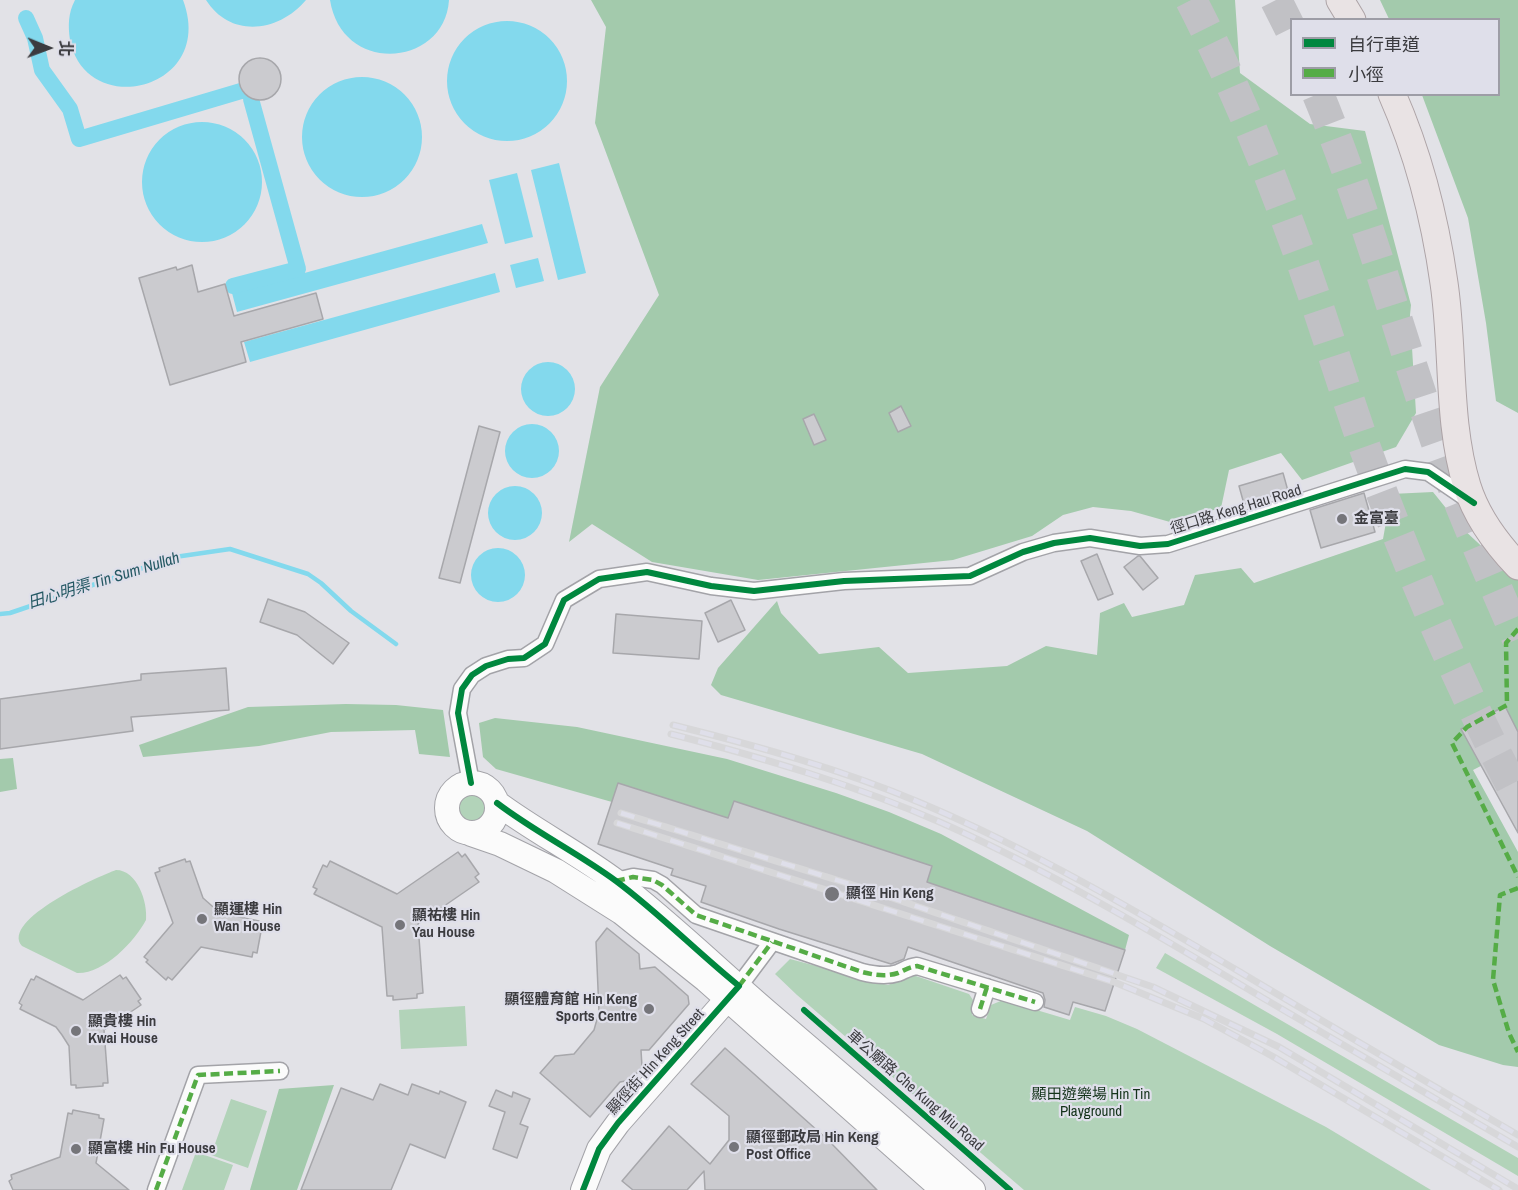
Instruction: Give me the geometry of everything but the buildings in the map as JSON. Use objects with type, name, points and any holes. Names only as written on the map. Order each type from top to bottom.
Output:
[{"type":"main road","points":[[1340,0],[1351,18]]},
{"type":"main road","points":[[1393,96],[1413,152],[1440,256],[1445,284],[1458,446],[1467,486],[1490,532],[1518,566]]},
{"type":"street","name":"徑口路 Keng Hau Road","points":[[471,783],[458,713],[462,689],[472,675],[486,666],[508,659],[524,658],[545,644],[564,600],[598,579],[647,572],[711,586],[754,591],[844,581],[970,576],[1023,552],[1054,543],[1090,538],[1140,546],[1168,544],[1405,470],[1428,471],[1474,503]]},
{"type":"street","points":[[943,1190],[733,993],[650,909],[616,881],[520,820],[497,803],[493,794],[486,787],[471,783],[455,789],[450,795],[447,813],[454,827],[526,856],[586,889],[621,912],[733,993],[973,1190]]},
{"type":"street","points":[[471,834],[487,829],[494,820],[497,803]]},
{"type":"street","points":[[616,881],[633,877],[652,880],[662,885],[696,915],[875,975],[887,976],[908,967],[917,966],[1035,1002]]},
{"type":"street","points":[[733,993],[772,942]]},
{"type":"street","points":[[980,1009],[987,987]]},
{"type":"street","name":"顯徑街 Hin Keng Street","points":[[583,1190],[599,1149],[618,1123],[733,993]]},
{"type":"street","points":[[156,1190],[198,1075],[280,1071]]},
{"type":"green space","points":[[591,0],[1235,0],[1240,73],[1310,124],[1365,131],[1411,305],[1416,413],[1396,447],[1302,480],[1281,453],[1229,470],[1221,508],[1170,522],[1131,511],[1093,507],[1063,515],[1032,536],[953,560],[758,580],[652,562],[592,524],[569,542],[600,387],[659,295],[595,123],[606,27]]},
{"type":"green space","points":[[1380,0],[1518,0],[1518,413],[1496,401],[1486,323],[1468,218],[1422,96],[1500,96],[1500,18],[1389,18]]},
{"type":"green space","points":[[1433,492],[1462,528],[1518,580],[1518,747],[1473,770],[1518,852],[1518,1067],[1503,1065],[1439,1045],[1270,946],[1087,831],[922,754],[721,695],[711,685],[718,668],[777,601],[781,613],[819,654],[879,647],[908,673],[1007,666],[1046,646],[1097,655],[1100,613],[1124,603],[1132,617],[1184,605],[1195,575],[1241,568],[1254,583],[1383,539],[1391,494]]},
{"type":"green space","points":[[396,705],[443,710],[450,757],[419,754],[415,730],[331,732],[259,746],[143,757],[139,745],[248,707]]},
{"type":"green space","points":[[495,718],[577,727],[727,759],[889,812],[941,834],[1129,935],[1125,950],[927,882],[932,866],[734,801],[728,818],[618,783],[612,802],[496,769],[483,757],[479,723]]},
{"type":"green space","points":[[13,758],[17,789],[0,792],[0,759]]},
{"type":"green space","points":[[472,786],[481,787],[488,792],[493,799],[493,817],[488,824],[481,829],[472,830],[463,829],[456,824],[451,817],[450,808],[451,799],[456,792],[463,787]]},
{"type":"green space","points":[[116,870],[130,875],[140,888],[146,913],[146,920],[141,929],[117,955],[97,968],[77,973],[22,946],[19,936],[25,924],[38,912],[54,900]]},
{"type":"green space","points":[[1165,953],[1518,1158],[1518,1176],[1277,1034],[1156,968]]},
{"type":"green space","name":"顯田遊樂場 Hin Tin Playground","points":[[790,959],[888,985],[913,975],[969,994],[975,1003],[972,1015],[986,1019],[991,1005],[1003,1000],[1070,1020],[1075,1007],[1106,1016],[1137,1029],[1326,1127],[1431,1190],[1024,1190],[775,974]]},
{"type":"green space","points":[[465,1006],[467,1046],[401,1049],[399,1010]]},
{"type":"green space","points":[[334,1085],[297,1190],[250,1190],[279,1089]]},
{"type":"green space","points":[[231,1099],[267,1111],[248,1168],[211,1155]]},
{"type":"green space","points":[[196,1152],[233,1165],[224,1190],[182,1190]]},
{"type":"water","points":[[75,0],[183,0],[189,31],[182,56],[166,74],[145,84],[122,87],[99,81],[81,65],[70,40],[69,20]]},
{"type":"water","points":[[206,0],[306,0],[282,19],[255,27],[242,26],[228,21],[216,13]]},
{"type":"water","points":[[330,0],[449,0],[443,22],[430,39],[413,49],[392,54],[372,51],[353,41],[338,25]]},
{"type":"water","points":[[507,21],[530,25],[550,38],[563,58],[567,81],[563,104],[550,124],[530,137],[507,141],[484,137],[464,124],[451,104],[447,81],[451,58],[464,38],[484,25]]},
{"type":"water","points":[[362,77],[385,81],[405,94],[418,114],[422,137],[418,160],[405,180],[385,193],[362,197],[339,193],[319,180],[306,160],[302,137],[306,114],[319,94],[339,81]]},
{"type":"water","points":[[202,122],[225,126],[245,139],[258,159],[262,182],[258,205],[245,225],[225,238],[202,242],[179,238],[159,225],[146,205],[142,182],[146,159],[159,139],[179,126]]},
{"type":"water","points":[[559,163],[586,273],[558,280],[531,170]]},
{"type":"water","points":[[517,173],[533,237],[505,244],[489,180]]},
{"type":"water","points":[[482,224],[488,243],[237,312],[232,293]]},
{"type":"water","points":[[538,258],[544,281],[516,288],[510,265]]},
{"type":"water","points":[[495,273],[500,292],[250,362],[244,342]]},
{"type":"water","points":[[548,362],[558,364],[567,370],[573,379],[575,389],[573,399],[567,408],[558,414],[548,416],[538,414],[529,408],[523,399],[521,389],[523,379],[529,370],[538,364]]},
{"type":"water","points":[[532,424],[542,426],[551,432],[557,441],[559,451],[557,461],[551,470],[542,476],[532,478],[522,476],[513,470],[507,461],[505,451],[507,441],[513,432],[522,426]]},
{"type":"water","points":[[515,486],[525,488],[534,494],[540,503],[542,513],[540,523],[534,532],[525,538],[515,540],[505,538],[496,532],[490,523],[488,513],[490,503],[496,494],[505,488]]},
{"type":"water","points":[[498,548],[508,550],[517,556],[523,565],[525,575],[523,585],[517,594],[508,600],[498,602],[488,600],[479,594],[473,585],[471,575],[473,565],[479,556],[488,550]]},
{"type":"waterway","points":[[26,18],[35,38],[42,70],[70,109],[79,139],[241,91]]},
{"type":"waterway","points":[[233,286],[298,269],[251,99]]},
{"type":"waterway","name":"田心明渠 Tin Sum Nullah","points":[[0,614],[10,613],[175,557],[230,549],[308,574],[351,611],[396,644]]},
{"type":"tunnel","points":[[1191,0],[1235,92],[1274,186],[1307,275],[1365,448],[1417,582],[1475,712],[1518,797]]},
{"type":"tunnel","points":[[1276,0],[1290,28]]},
{"type":"tunnel","points":[[1319,96],[1351,180],[1445,465],[1518,639]]},
{"type":"railway","points":[[673,725],[830,769],[891,791],[962,821],[1043,861],[1162,926],[1518,1135]]},
{"type":"railway","points":[[671,734],[843,784],[909,809],[984,842],[1145,929],[1518,1147]]},
{"type":"railway","points":[[621,813],[869,890],[1153,987],[1279,1047],[1518,1189]]},
{"type":"railway","points":[[617,823],[1114,982],[1204,1019],[1272,1056],[1499,1190]]},
{"type":"marked path","points":[[1518,629],[1506,643],[1507,705],[1467,727],[1452,743],[1518,877]]},
{"type":"marked path","points":[[616,881],[633,877],[653,880],[662,885],[696,915],[862,972],[889,975],[917,966],[1035,1002]]},
{"type":"marked path","points":[[1518,888],[1500,895],[1493,980],[1509,1033],[1518,1052]]},
{"type":"marked path","points":[[739,986],[772,942]]},
{"type":"marked path","points":[[980,1009],[987,987]]},
{"type":"marked path","points":[[156,1190],[198,1075],[280,1071]]},
{"type":"cycle path","points":[[471,783],[458,713],[462,689],[472,675],[486,666],[508,659],[524,658],[545,644],[564,600],[599,579],[647,572],[711,586],[754,591],[844,581],[970,576],[1023,552],[1054,543],[1090,538],[1140,546],[1168,544],[1405,469],[1428,472],[1474,503]]},
{"type":"cycle path","points":[[497,803],[616,881],[739,986],[618,1123],[599,1149],[583,1190]]},
{"type":"cycle path","name":"車公廟路 Che Kung Miu Road","points":[[804,1010],[1010,1190]]},
{"type":"place","name":"金富臺","points":[[1342,519]]},
{"type":"place","name":"顯徑 Hin Keng","points":[[832,894]]},
{"type":"place","name":"顯運樓 Hin Wan House","points":[[202,919]]},
{"type":"place","name":"顯祐樓 Hin Yau House","points":[[400,925]]},
{"type":"place","name":"顯徑體育館 Hin Keng Sports Centre","points":[[649,1009]]},
{"type":"place","name":"顯貴樓 Hin Kwai House","points":[[76,1031]]},
{"type":"place","name":"顯徑郵政局 Hin Keng Post Office","points":[[734,1147]]},
{"type":"place","name":"顯富樓 Hin Fu House","points":[[76,1149]]}]
